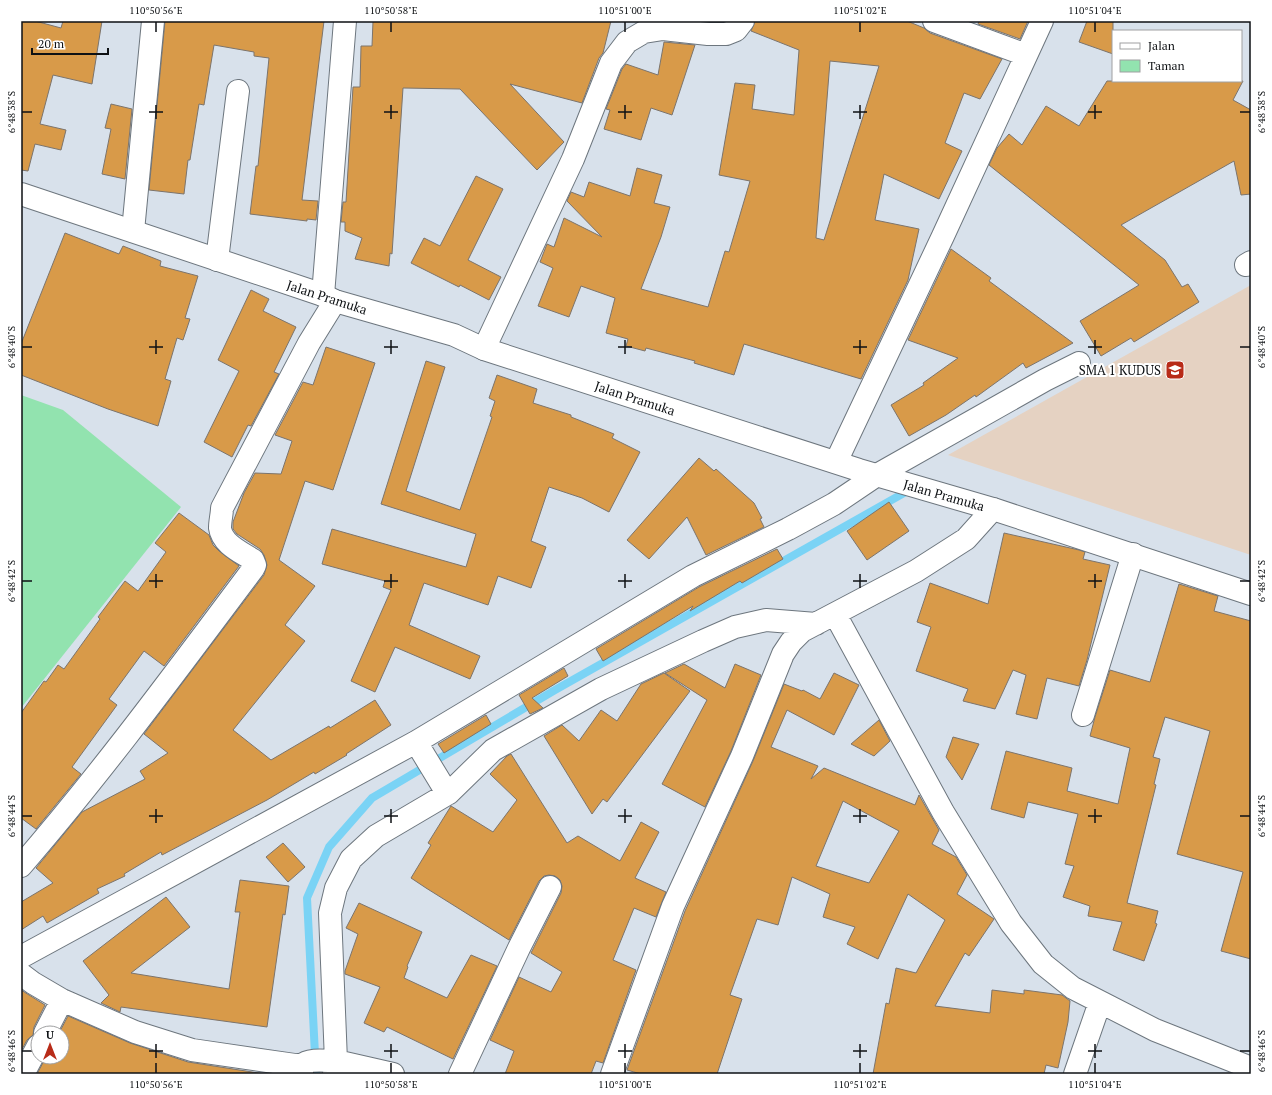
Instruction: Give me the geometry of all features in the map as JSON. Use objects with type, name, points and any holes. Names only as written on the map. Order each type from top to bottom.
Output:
[{"type":"street","points":[[133,231],[153,21]]},
{"type":"street","points":[[21,866],[63,818],[190,653],[255,565],[253,560],[229,544],[222,535],[220,527],[222,508],[309,343],[329,298],[345,21]]},
{"type":"street","points":[[484,350],[573,159],[612,63],[627,42],[644,32],[663,29],[708,34],[726,34],[736,30],[743,21]]},
{"type":"street","points":[[934,21],[1026,55]]},
{"type":"street","points":[[836,462],[1042,21]]},
{"type":"street","points":[[217,260],[238,91]]},
{"type":"street","name":"Jalan Pramuka","points":[[21,194],[329,298],[454,335],[484,350],[877,475],[993,509],[1251,594]]},
{"type":"street","points":[[21,957],[419,748],[693,576],[788,529],[834,504],[877,475],[1045,380],[1079,363]]},
{"type":"street","points":[[612,1074],[673,906],[742,756],[783,654],[790,642],[802,631],[916,571],[966,539],[993,509]]},
{"type":"street","points":[[1083,715],[1133,554]]},
{"type":"street","points":[[319,1066],[330,913],[336,888],[351,859],[376,836],[447,790],[493,750],[601,689],[703,640],[735,627],[766,620],[831,616]]},
{"type":"street","points":[[831,616],[943,812],[1011,923],[1043,964],[1073,988],[1154,1030],[1251,1068]]},
{"type":"street","points":[[419,748],[447,790]]},
{"type":"street","points":[[460,1074],[550,887]]},
{"type":"street","points":[[21,974],[62,1000],[135,1032],[192,1050],[394,1074]]},
{"type":"street","points":[[49,1025],[62,1000]]},
{"type":"street","points":[[1075,1074],[1100,1002]]},
{"type":"street","points":[[23,1074],[30,1061]]},
{"type":"shaded area","name":"SMA 1 KUDUS","points":[[1251,285],[1251,555],[948,455]]},
{"type":"green space","points":[[21,395],[63,410],[181,507],[21,708]]},
{"type":"building","points":[[21,21],[35,21],[61,28],[63,21],[102,21],[92,84],[53,75],[40,124],[66,130],[61,150],[35,144],[28,171],[21,170]]},
{"type":"building","points":[[165,21],[324,21],[302,200],[318,201],[316,220],[307,219],[307,221],[250,214],[256,166],[258,166],[269,58],[254,56],[254,52],[214,45],[204,105],[199,104],[190,160],[188,160],[184,194],[149,190]]},
{"type":"building","points":[[373,21],[611,21],[603,53],[599,58],[582,103],[510,84],[564,142],[537,170],[460,89],[403,88],[392,254],[390,253],[389,266],[355,259],[362,238],[345,231],[345,222],[341,222],[343,202],[346,202],[353,87],[360,87],[361,46],[372,46]]},
{"type":"building","points":[[755,21],[907,21],[924,28],[930,33],[1002,59],[980,99],[964,93],[945,143],[962,151],[939,199],[884,174],[875,220],[919,229],[908,280],[861,379],[744,344],[734,375],[694,363],[695,361],[646,348],[645,351],[626,346],[628,339],[606,333],[615,298],[581,286],[569,317],[538,306],[553,268],[540,262],[547,244],[554,247],[564,218],[602,237],[567,201],[571,192],[584,197],[589,182],[630,196],[637,168],[662,175],[654,203],[670,207],[661,237],[641,289],[708,307],[725,251],[729,252],[750,181],[719,175],[735,83],[755,85],[752,109],[794,115],[799,50],[751,31]],"holes":[[[830,61],[879,66],[824,240],[816,238]]]},
{"type":"building","points":[[979,21],[1028,21],[1020,39],[978,24]]},
{"type":"building","points":[[1087,21],[1113,21],[1112,54],[1079,42]]},
{"type":"building","points":[[664,42],[695,45],[672,115],[651,108],[641,140],[604,129],[610,110],[606,109],[622,69],[626,64],[658,75]]},
{"type":"building","points":[[1107,81],[1243,81],[1233,100],[1251,110],[1251,194],[1241,195],[1234,161],[1121,225],[1165,260],[1182,287],[1188,284],[1199,302],[1134,342],[1131,338],[1101,356],[1080,321],[1139,285],[989,165],[997,148],[1009,134],[1022,145],[1046,106],[1079,126]]},
{"type":"building","points":[[111,104],[132,109],[125,179],[102,174],[111,129],[105,128]]},
{"type":"building","points":[[476,176],[503,189],[468,260],[501,277],[489,300],[411,263],[424,238],[440,246]]},
{"type":"building","points":[[65,233],[119,254],[123,246],[161,261],[160,266],[198,276],[185,318],[190,319],[183,340],[177,338],[165,379],[171,381],[158,426],[108,409],[21,375],[21,344]]},
{"type":"building","points":[[951,249],[991,278],[989,281],[1073,343],[1026,368],[1023,363],[976,397],[975,395],[946,415],[909,436],[891,405],[924,385],[923,383],[958,358],[908,340]]},
{"type":"building","points":[[251,290],[269,299],[263,311],[296,327],[274,372],[279,374],[251,426],[248,425],[232,457],[204,442],[239,371],[218,360]]},
{"type":"building","points":[[326,347],[375,363],[333,490],[305,481],[279,560],[315,586],[285,625],[305,641],[233,730],[271,760],[329,726],[330,728],[375,700],[391,725],[346,754],[347,755],[315,774],[314,772],[267,800],[162,855],[161,852],[124,874],[125,876],[97,889],[99,893],[47,923],[43,916],[21,930],[21,902],[53,883],[36,868],[82,812],[145,779],[140,771],[168,753],[144,734],[264,575],[267,565],[264,555],[260,549],[237,534],[233,529],[233,522],[244,493],[255,473],[281,474],[292,441],[275,435],[303,382],[313,385]]},
{"type":"building","points":[[426,361],[445,367],[406,491],[460,510],[492,417],[490,416],[495,401],[489,398],[497,375],[537,389],[533,403],[571,415],[571,417],[614,434],[612,438],[640,452],[609,512],[582,498],[549,487],[531,541],[546,547],[531,588],[498,576],[488,605],[424,583],[409,625],[480,656],[470,679],[395,647],[375,692],[351,681],[391,590],[383,587],[385,581],[322,564],[332,529],[466,567],[476,534],[381,504]]},
{"type":"building","points":[[699,458],[714,471],[716,469],[754,503],[762,518],[760,519],[764,527],[706,555],[687,517],[649,559],[627,540]]},
{"type":"building","points":[[889,502],[909,531],[867,560],[847,531]]},
{"type":"building","points":[[179,513],[209,535],[213,545],[239,566],[164,666],[144,651],[109,699],[117,705],[72,767],[81,774],[36,829],[21,818],[21,713],[44,681],[46,682],[58,665],[64,669],[100,619],[98,617],[125,581],[138,591],[166,552],[155,543]]},
{"type":"building","points":[[1004,533],[1079,550],[1085,552],[1083,559],[1110,565],[1087,660],[1079,686],[1047,678],[1037,719],[1016,714],[1026,675],[1013,670],[995,709],[963,701],[968,689],[916,671],[931,627],[917,622],[930,583],[988,604]]},
{"type":"building","points":[[777,549],[783,559],[742,583],[740,581],[690,611],[693,606],[603,661],[596,649],[699,587]]},
{"type":"building","points":[[1179,584],[1218,596],[1214,611],[1251,621],[1251,959],[1221,951],[1243,872],[1177,854],[1210,731],[1165,717],[1153,757],[1160,759],[1154,784],[1156,785],[1127,903],[1158,911],[1155,923],[1157,924],[1144,961],[1113,950],[1122,922],[1088,916],[1090,906],[1063,897],[1074,866],[1065,864],[1078,814],[1028,802],[1024,818],[991,809],[1006,751],[1072,768],[1067,791],[1118,804],[1130,748],[1090,736],[1095,717],[1110,670],[1150,682]]},
{"type":"building","points":[[684,664],[725,688],[735,664],[761,675],[731,751],[705,807],[662,784],[707,700],[665,673]]},
{"type":"building","points":[[564,668],[568,676],[532,698],[543,708],[530,714],[519,695]]},
{"type":"building","points":[[664,673],[690,691],[607,802],[603,799],[592,814],[544,736],[562,725],[579,741],[601,710],[617,721],[641,684]]},
{"type":"building","points":[[834,673],[859,685],[834,735],[787,710],[771,747],[818,766],[811,779],[824,768],[915,805],[919,795],[939,830],[932,844],[956,857],[967,875],[957,894],[994,919],[969,956],[965,953],[935,1006],[990,1013],[992,990],[1024,994],[1024,990],[1062,995],[1070,1001],[1068,1022],[1058,1068],[1046,1065],[1044,1074],[873,1074],[886,1003],[889,1004],[896,968],[916,973],[945,920],[908,894],[878,959],[847,944],[855,927],[823,917],[830,894],[792,877],[778,925],[757,919],[730,995],[742,999],[717,1074],[641,1074],[627,1070],[685,911],[753,761],[784,684],[802,691],[803,690],[820,699]],"holes":[[[843,801],[899,831],[869,883],[816,866]]]},
{"type":"building","points":[[486,715],[491,724],[444,753],[438,744]]},
{"type":"building","points":[[879,720],[890,741],[874,756],[851,744]]},
{"type":"building","points":[[953,737],[979,744],[962,780],[946,757]]},
{"type":"building","points":[[511,754],[567,843],[578,836],[620,861],[641,822],[659,832],[635,878],[666,892],[656,917],[634,908],[613,960],[636,970],[603,1063],[596,1061],[591,1074],[505,1074],[514,1051],[490,1040],[519,977],[551,992],[562,972],[531,953],[561,893],[562,886],[560,880],[555,876],[549,875],[544,876],[539,881],[509,940],[411,878],[431,845],[428,843],[451,806],[493,832],[517,800],[490,774],[507,756]]},
{"type":"building","points":[[283,843],[305,867],[288,882],[266,857]]},
{"type":"building","points":[[240,880],[289,886],[285,915],[283,914],[267,1027],[121,1007],[120,1012],[101,1003],[109,995],[83,961],[166,897],[190,927],[131,973],[229,989],[240,912],[235,912]]},
{"type":"building","points":[[359,903],[422,932],[407,966],[408,967],[404,978],[447,998],[471,955],[497,966],[453,1059],[387,1027],[384,1032],[364,1023],[380,987],[345,974],[358,934],[346,928]]},
{"type":"building","points":[[21,990],[45,1005],[35,1025],[30,1025],[30,1038],[21,1051]]},
{"type":"building","points":[[68,1016],[130,1043],[188,1062],[265,1074],[37,1074],[42,1065],[70,1065],[70,1025],[63,1025]]},
{"type":"waterway","points":[[316,1074],[307,898],[329,847],[372,798],[555,690],[911,489]]},
{"type":"place","name":"SMA 1 KUDUS","points":[[1175,370]]}]
